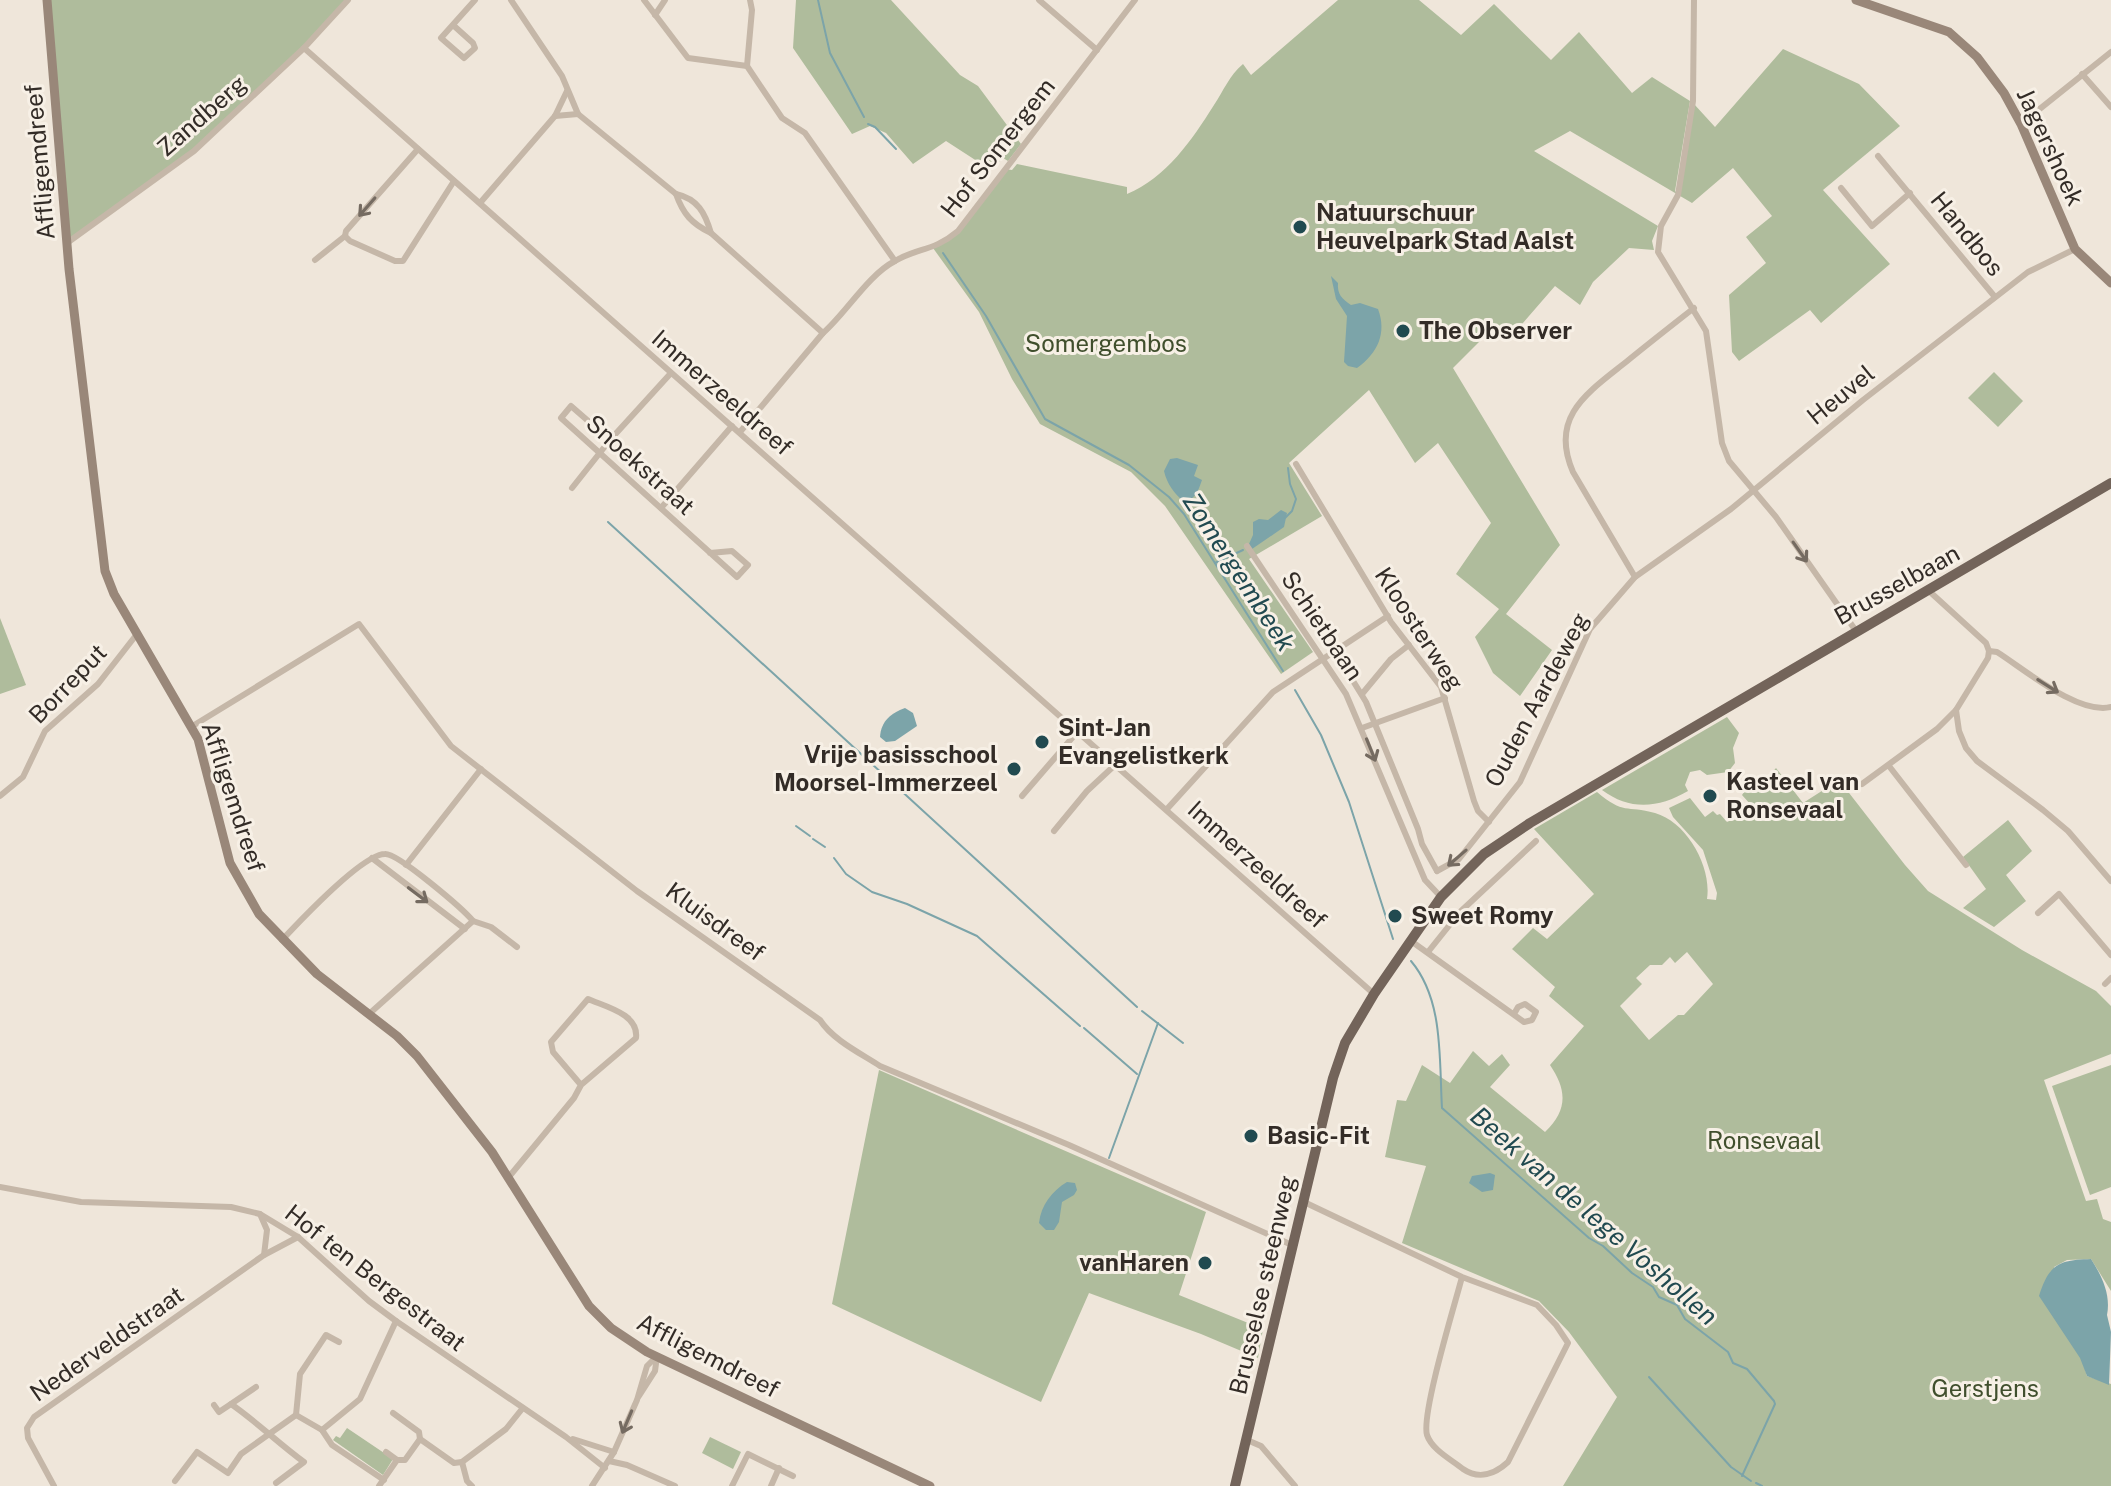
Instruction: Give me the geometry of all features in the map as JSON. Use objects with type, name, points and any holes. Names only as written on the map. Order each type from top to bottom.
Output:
[{"type":"main road","name":"Brusselbaan","points":[[1702,721],[2111,483]]},
{"type":"main road","name":"Brusselse steenweg","points":[[1235,1486],[1338,1060],[1374,994],[1441,897],[1484,854],[1530,823],[1702,721]]},
{"type":"street","name":"Affligemdreef","points":[[47,0],[67,243],[92,480],[105,571],[114,594],[191,727],[201,752],[230,863],[259,914],[317,974],[417,1056],[475,1129],[589,1306],[622,1336],[657,1356],[930,1486]]},
{"type":"street","name":"Zandberg","points":[[67,243],[194,151],[304,48],[348,0]]},
{"type":"street","points":[[453,25],[475,48],[464,58],[441,38],[475,0]]},
{"type":"street","points":[[511,0],[562,76],[578,114],[676,194],[687,196],[705,213],[711,233]]},
{"type":"street","points":[[644,0],[688,58],[747,66]]},
{"type":"street","points":[[655,15],[665,0]]},
{"type":"street","points":[[750,0],[752,10],[747,66],[782,118],[805,133],[895,261]]},
{"type":"street","points":[[1039,0],[1097,50]]},
{"type":"street","name":"Hof Somergem","points":[[740,432],[823,333],[877,275],[895,261],[944,243],[958,231],[1135,0]]},
{"type":"street","points":[[1694,0],[1693,101],[1678,195],[1661,226],[1658,241],[1663,261],[1706,331],[1722,443],[1729,461],[1776,517],[1856,631]]},
{"type":"street","name":"Jagershoek","points":[[1856,0],[1949,32],[1977,57],[2004,93],[2021,124],[2075,249],[2111,283]]},
{"type":"street","name":"Immerzeeldreef","points":[[304,48],[1374,994]]},
{"type":"street","points":[[2021,124],[2111,52]]},
{"type":"street","points":[[2082,74],[2111,107]]},
{"type":"street","points":[[480,203],[555,116],[567,91]]},
{"type":"street","points":[[555,116],[578,114]]},
{"type":"street","points":[[315,260],[337,239],[345,236],[351,225],[418,149]]},
{"type":"street","name":"Handbos","points":[[1878,156],[1995,297]]},
{"type":"street","points":[[345,236],[395,261],[403,261],[454,181]]},
{"type":"street","name":"Handbos","points":[[1841,188],[1872,226],[1910,193]]},
{"type":"street","points":[[676,194],[682,212],[697,226],[711,233],[823,333]]},
{"type":"street","name":"Heuvel","points":[[1635,577],[1731,509],[1995,297],[2036,267],[2075,249]]},
{"type":"street","points":[[1635,577],[1573,472],[1566,455],[1566,429],[1570,415],[1586,394],[1694,308]]},
{"type":"street","points":[[572,488],[610,440],[671,373]]},
{"type":"street","name":"Snoekstraat","points":[[610,440],[571,406],[561,418],[599,453],[661,508],[710,553],[737,577],[748,565],[732,551],[710,553]]},
{"type":"street","points":[[661,508],[732,426]]},
{"type":"street","name":"Kloosterweg","points":[[1296,464],[1388,616],[1441,687],[1474,801],[1478,811],[1489,822]]},
{"type":"street","name":"Schietbaan","points":[[1249,549],[1346,694],[1425,880],[1441,897]]},
{"type":"street","name":"Ouden Aardeweg","points":[[1437,871],[1459,859],[1520,782],[1590,629],[1635,577]]},
{"type":"street","points":[[1862,784],[1937,729],[1956,710],[1988,658],[1986,643],[1929,591]]},
{"type":"street","points":[[1167,809],[1273,692],[1388,616]]},
{"type":"street","name":"Kluisdreef","points":[[191,727],[359,624],[451,746],[637,891],[739,961],[880,1066],[1081,1150],[1293,1245]]},
{"type":"street","name":"Borreput","points":[[0,796],[23,777],[45,731],[98,684],[137,634]]},
{"type":"street","points":[[1362,694],[1391,659],[1409,645]]},
{"type":"street","name":"Schietbaan","points":[[1334,650],[1362,694],[1419,835],[1437,871]]},
{"type":"street","points":[[1989,651],[1997,652],[2051,690],[2097,708],[2111,707]]},
{"type":"street","points":[[1362,728],[1445,698]]},
{"type":"street","points":[[1956,710],[1962,738],[1973,757],[2068,831],[2109,876]]},
{"type":"street","points":[[1022,796],[1078,731]]},
{"type":"street","points":[[1054,831],[1087,791],[1116,764]]},
{"type":"street","points":[[1889,766],[1966,865]]},
{"type":"street","points":[[406,865],[481,769]]},
{"type":"street","points":[[1409,839],[1419,835]]},
{"type":"street","points":[[1475,840],[1484,854]]},
{"type":"street","points":[[1428,952],[1460,912],[1536,841]]},
{"type":"street","points":[[282,940],[334,888],[372,858],[382,854],[392,855],[463,908],[473,921],[491,927],[517,947]]},
{"type":"street","points":[[372,858],[465,929]]},
{"type":"street","points":[[1431,887],[1437,871]]},
{"type":"street","points":[[2038,913],[2059,894],[2111,955]]},
{"type":"street","points":[[369,1014],[473,921]]},
{"type":"street","points":[[1411,941],[1514,1014]]},
{"type":"street","points":[[508,1178],[574,1098],[581,1085],[636,1038],[637,1030],[630,1018],[588,999],[551,1042],[553,1052],[581,1085]]},
{"type":"street","name":"Hof ten Bergestraat","points":[[0,1187],[81,1202],[231,1207],[260,1214],[298,1237],[396,1321],[566,1437],[605,1468]]},
{"type":"street","points":[[1304,1202],[1462,1277],[1537,1305],[1556,1325],[1568,1343],[1508,1462],[1491,1474],[1469,1473],[1434,1446],[1427,1435],[1431,1396],[1462,1277]]},
{"type":"street","points":[[260,1214],[267,1230],[264,1255]]},
{"type":"street","name":"Nederveldstraat","points":[[54,1486],[28,1438],[27,1428],[34,1417],[264,1255],[298,1237]]},
{"type":"street","points":[[322,1430],[360,1399],[396,1321]]},
{"type":"street","points":[[175,1481],[197,1452],[228,1473],[241,1454],[296,1415],[300,1374],[326,1335],[339,1342]]},
{"type":"street","points":[[592,1486],[614,1452],[637,1400],[647,1366],[657,1356]]},
{"type":"street","points":[[214,1405],[219,1412],[256,1387]]},
{"type":"street","points":[[231,1404],[304,1462],[276,1483]]},
{"type":"street","points":[[420,1439],[454,1463],[462,1462],[506,1429],[522,1409]]},
{"type":"street","points":[[386,1452],[397,1460],[405,1460],[420,1439],[415,1427],[393,1413]]},
{"type":"street","points":[[296,1415],[322,1430],[332,1445],[382,1483],[397,1460]]},
{"type":"street","name":"Hof ten Bergestraat","points":[[566,1437],[614,1452]]},
{"type":"street","points":[[1247,1440],[1261,1446],[1295,1486]]},
{"type":"street","points":[[732,1486],[748,1454],[793,1476]]},
{"type":"street","points":[[609,1461],[627,1465],[675,1486]]},
{"type":"street","points":[[462,1462],[467,1481],[472,1486]]},
{"type":"street","points":[[771,1486],[779,1468]]},
{"type":"green space","points":[[47,0],[348,0],[304,48],[194,151],[67,243]]},
{"type":"green space","points":[[796,0],[891,0],[960,75],[978,86],[1021,144],[1008,161],[1003,158],[996,165],[983,165],[946,141],[913,164],[886,133],[870,126],[852,134],[793,48]]},
{"type":"green space","name":"Somergembos","points":[[1338,0],[1419,0],[1461,35],[1494,4],[1551,60],[1579,32],[1632,93],[1652,77],[1690,101],[1675,191],[1679,195],[1694,104],[1715,127],[1783,49],[1859,84],[1900,126],[1823,190],[1890,264],[1821,323],[1810,310],[1739,361],[1732,352],[1729,295],[1766,263],[1746,237],[1772,216],[1733,168],[1692,203],[1570,131],[1534,151],[1658,226],[1652,241],[1654,250],[1629,248],[1593,282],[1580,305],[1555,286],[1509,339],[1485,336],[1453,368],[1560,545],[1506,614],[1552,650],[1520,696],[1493,673],[1475,637],[1499,609],[1456,574],[1491,523],[1438,443],[1415,463],[1369,390],[1289,463],[1322,516],[1249,559],[1313,652],[1281,674],[1165,506],[1131,472],[1040,424],[1012,379],[979,312],[933,248],[954,234],[1005,169],[1012,170],[1017,164],[1127,187],[1127,194],[1141,187],[1166,168],[1187,144],[1230,78],[1243,64],[1251,75]]},
{"type":"green space","points":[[1994,372],[2023,401],[1998,427],[1968,398]]},
{"type":"green space","points":[[0,618],[26,685],[0,694]]},
{"type":"green space","points":[[1727,717],[1739,733],[1733,748],[1735,763],[1728,772],[1707,775],[1700,770],[1690,772],[1685,785],[1688,791],[1655,804],[1634,804],[1602,790]]},
{"type":"green space","points":[[1776,768],[1803,803],[1839,780],[1928,891],[2022,950],[2096,991],[2111,1006],[2111,1054],[2044,1080],[2086,1201],[2097,1199],[2103,1219],[2111,1222],[2111,1291],[2091,1259],[2067,1260],[2054,1267],[2087,1376],[2111,1384],[2111,1486],[1563,1486],[1617,1397],[1569,1332],[1539,1301],[1402,1243],[1426,1166],[1385,1157],[1397,1100],[1406,1101],[1422,1065],[1450,1083],[1473,1051],[1489,1066],[1502,1054],[1510,1065],[1490,1087],[1545,1132],[1561,1108],[1560,1083],[1550,1065],[1584,1026],[1549,996],[1555,987],[1512,949],[1533,928],[1547,939],[1594,894],[1534,829],[1597,792],[1620,807],[1655,813],[1677,826],[1695,847],[1708,886],[1707,899],[1716,900],[1717,893],[1703,850],[1673,817],[1669,808],[1690,798],[1705,817],[1713,811],[1727,822],[1742,819],[1751,805],[1742,795],[1754,778],[1762,785]],"holes":[[[1687,952],[1713,984],[1684,1015],[1678,1015],[1649,1040],[1620,1006],[1642,984],[1636,978],[1650,965],[1662,965],[1670,957],[1675,963]]]},
{"type":"green space","points":[[2008,820],[2032,851],[2006,875],[2026,901],[1994,927],[1963,908],[1986,889],[1963,857]]},
{"type":"green space","points":[[2111,1065],[2111,1187],[2090,1195],[2052,1086]]},
{"type":"green space","points":[[879,1070],[1206,1212],[1179,1295],[1263,1329],[1258,1358],[1089,1293],[1041,1402],[832,1304]]},
{"type":"green space","points":[[347,1428],[393,1459],[383,1475],[333,1440],[336,1436],[340,1438]]},
{"type":"green space","points":[[710,1437],[741,1452],[733,1469],[702,1453]]},
{"type":"water","points":[[1331,276],[1338,283],[1339,293],[1345,301],[1351,305],[1360,303],[1378,309],[1381,318],[1379,342],[1357,368],[1344,362],[1347,316],[1336,299]]},
{"type":"water","points":[[1177,458],[1198,465],[1194,476],[1202,480],[1194,497],[1184,502],[1171,488],[1164,471],[1170,459]]},
{"type":"water","points":[[1281,510],[1287,513],[1284,527],[1252,549],[1249,544],[1253,522],[1268,520]]},
{"type":"water","points":[[905,708],[913,713],[917,726],[895,741],[886,742],[880,737],[885,722]]},
{"type":"water","points":[[1495,1175],[1493,1190],[1482,1192],[1469,1183],[1472,1176]]},
{"type":"water","points":[[1067,1182],[1075,1183],[1077,1190],[1062,1202],[1059,1222],[1054,1230],[1046,1230],[1039,1223],[1042,1210],[1052,1194]]},
{"type":"water","points":[[2091,1259],[2102,1279],[2108,1300],[2111,1332],[2109,1385],[2087,1376],[2080,1358],[2039,1296],[2051,1270],[2063,1263]]},
{"type":"waterway","points":[[818,0],[830,53],[864,117]]},
{"type":"waterway","points":[[868,124],[875,127],[896,149]]},
{"type":"waterway","name":"Zomergembeek","points":[[943,253],[986,316],[1045,419],[1129,465],[1169,497],[1184,514],[1283,671]]},
{"type":"waterway","points":[[1285,518],[1292,511],[1296,499],[1288,468]]},
{"type":"waterway","points":[[608,522],[1137,1007]]},
{"type":"waterway","points":[[1215,563],[1243,550]]},
{"type":"waterway","name":"Beek van de lege Voshollen","points":[[1295,690],[1321,735],[1349,802],[1393,939]]},
{"type":"waterway","points":[[796,826],[810,836]]},
{"type":"waterway","points":[[813,839],[825,847]]},
{"type":"waterway","points":[[834,858],[846,874],[872,892],[907,904],[977,936],[1080,1026]]},
{"type":"waterway","name":"Beek van de lege Voshollen","points":[[1411,961],[1422,977],[1435,1012],[1442,1108],[1589,1238],[1653,1287],[1659,1297],[1677,1305],[1685,1319],[1728,1352],[1733,1363],[1747,1369],[1774,1401],[1742,1476]]},
{"type":"waterway","points":[[1142,1011],[1183,1043]]},
{"type":"waterway","points":[[1109,1158],[1158,1023]]},
{"type":"waterway","points":[[1084,1028],[1137,1074]]},
{"type":"waterway","name":"Beek van de lege Voshollen","points":[[1649,1377],[1731,1467],[1751,1481]]},
{"type":"waterway","name":"Beek van de lege Voshollen","points":[[1756,1483],[1762,1486]]},
{"type":"place","name":"Natuurschuur Heuvelpark Stad Aalst","points":[[1300,227]]},
{"type":"place","name":"The Observer","points":[[1403,331]]},
{"type":"place","name":"Sint-Jan Evangelistkerk","points":[[1042,742]]},
{"type":"place","name":"Vrije basisschool Moorsel-Immerzeel","points":[[1014,769]]},
{"type":"place","name":"Kasteel van Ronsevaal","points":[[1710,796]]},
{"type":"place","name":"Sweet Romy","points":[[1395,916]]},
{"type":"place","name":"Basic-Fit","points":[[1251,1136]]},
{"type":"place","name":"vanHaren","points":[[1205,1263]]},
{"type":"park label","name":"Ronsevaal","points":[[1764,1141]]},
{"type":"park label","name":"Gerstjens","points":[[1985,1389]]}]
